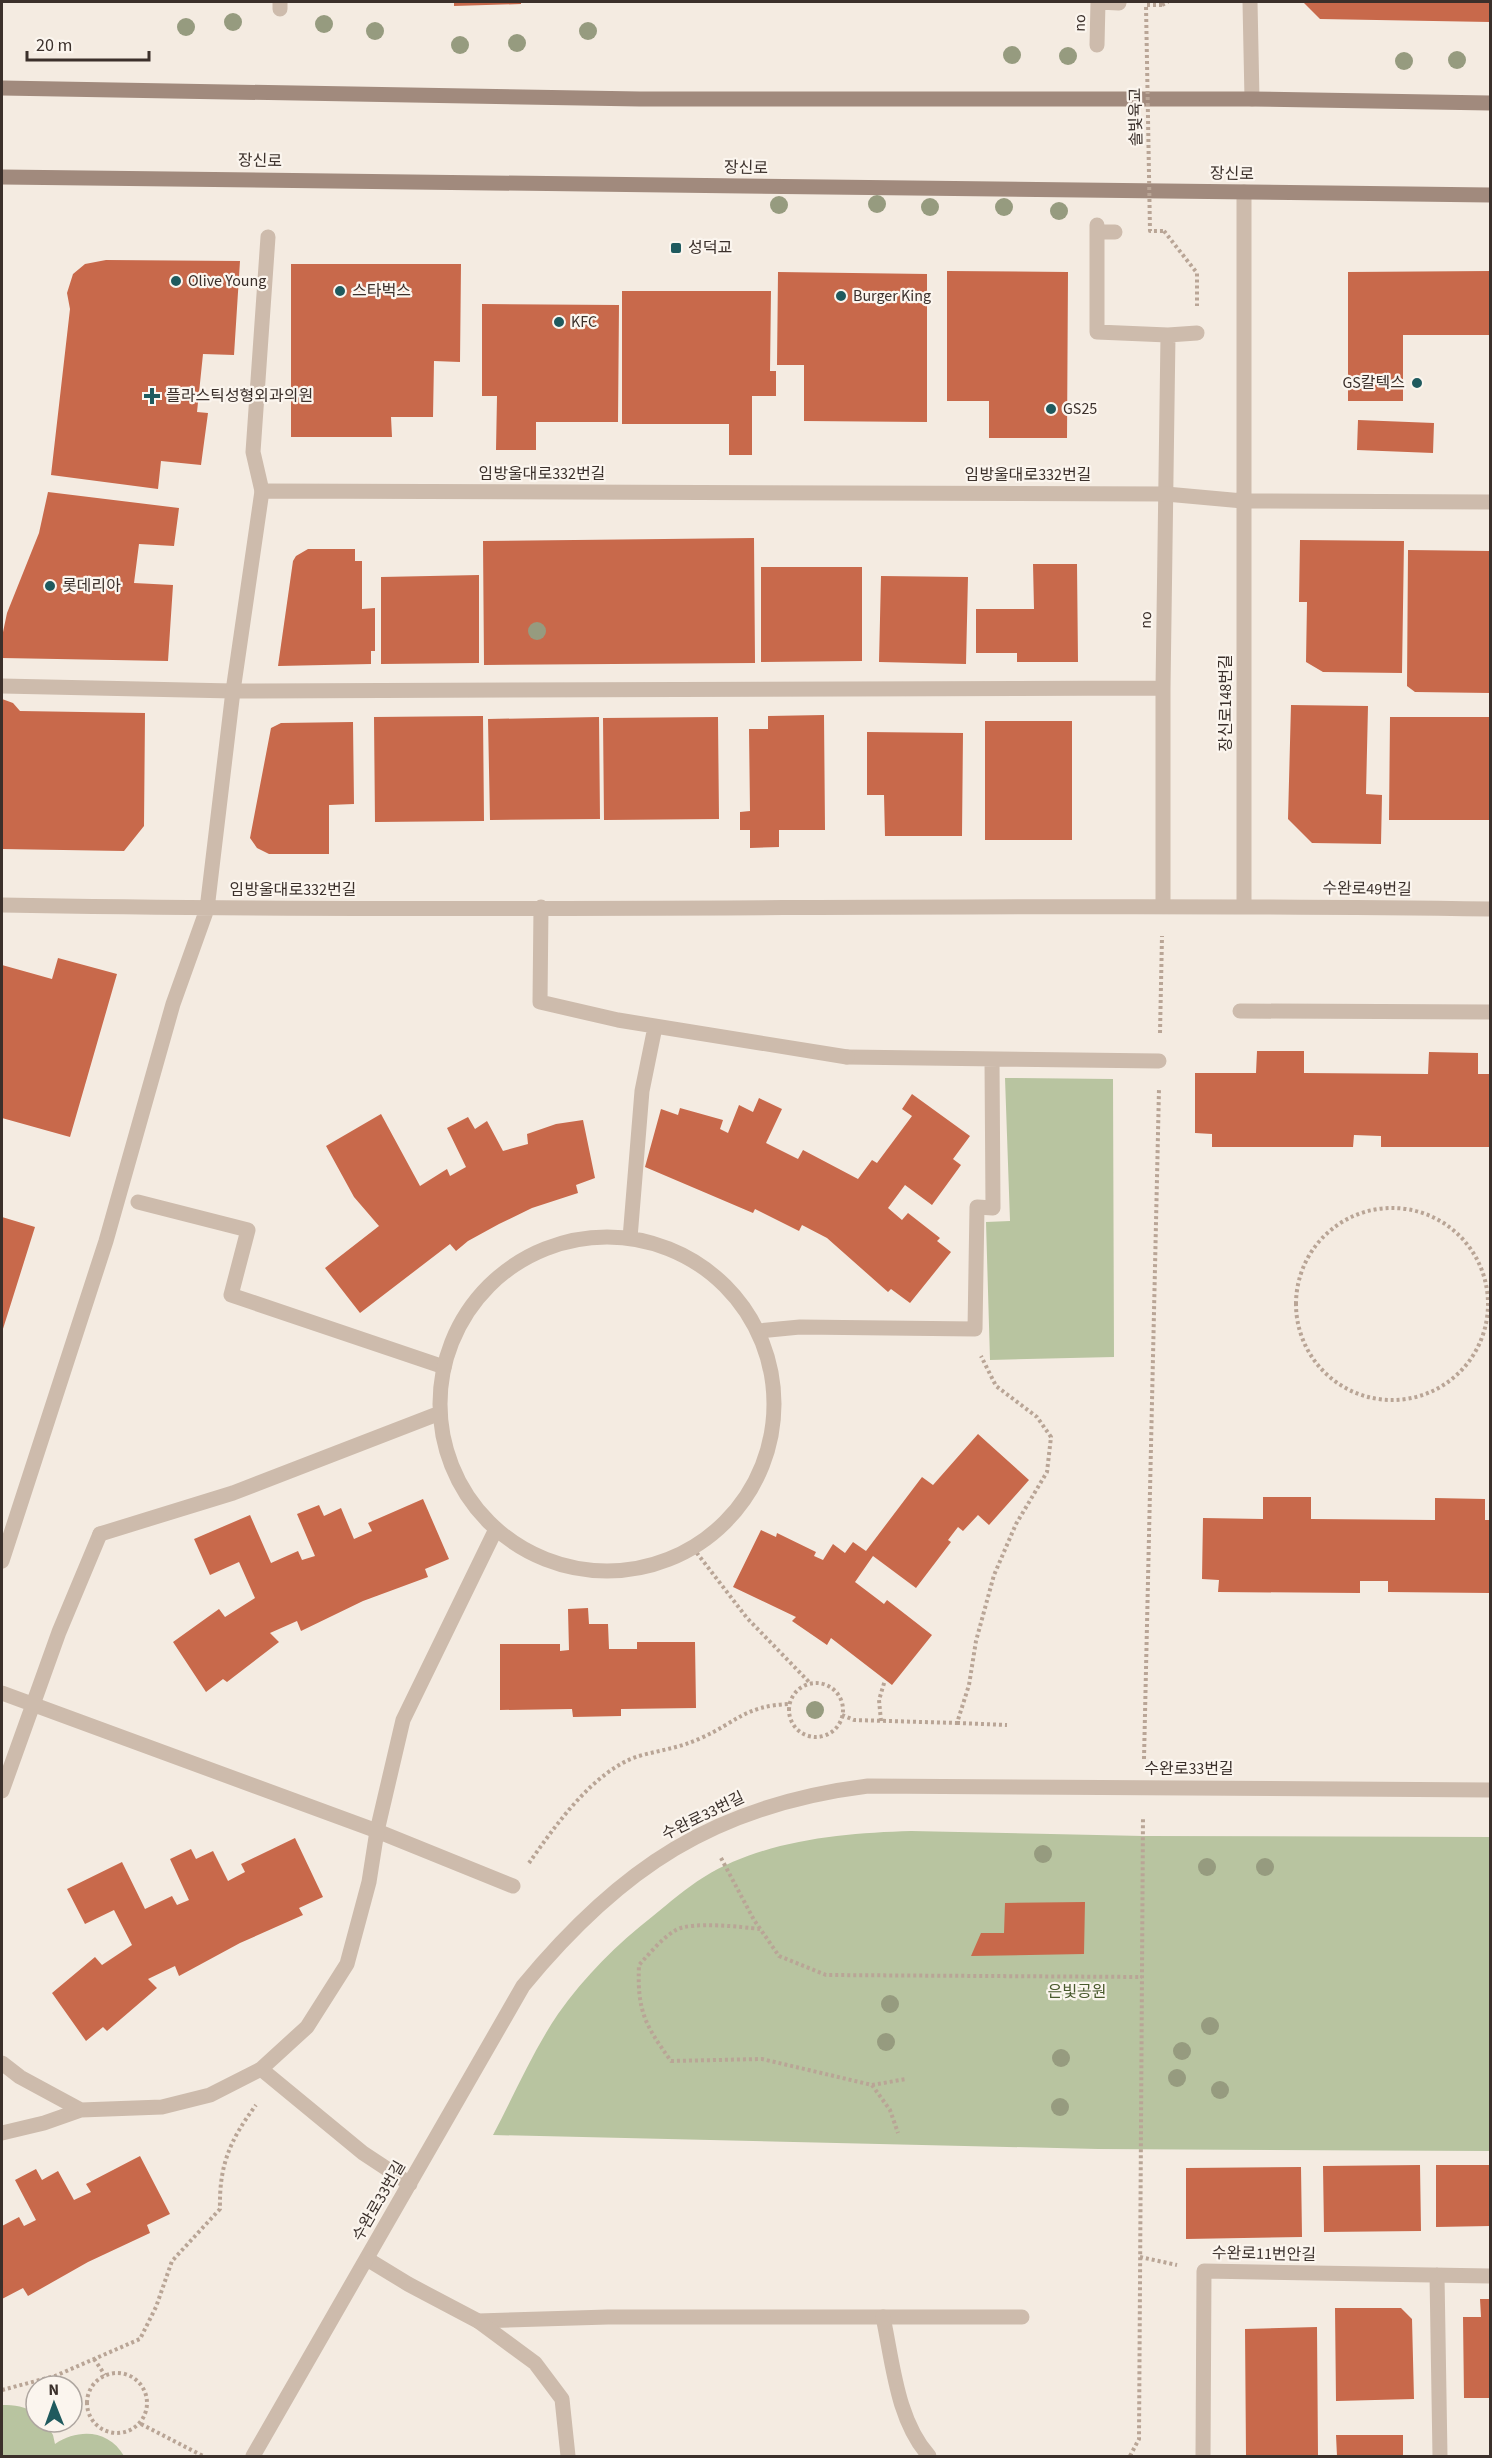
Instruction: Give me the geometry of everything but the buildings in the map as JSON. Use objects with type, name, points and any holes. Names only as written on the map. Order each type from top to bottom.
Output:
[{"type":"main road","points":[[2,88],[640,99],[1252,99],[1491,103]]},
{"type":"main road","name":"장신로","points":[[2,177],[1491,195]]},
{"type":"street","name":"no","points":[[1097,45],[1098,2],[1119,3]]},
{"type":"street","points":[[1250,2],[1252,99]]},
{"type":"street","name":"장신로148번길","points":[[1244,192],[1244,905]]},
{"type":"street","points":[[1115,232],[1097,229],[1097,332],[1168,335],[1197,333]]},
{"type":"street","points":[[262,491],[253,452],[268,237]]},
{"type":"street","name":"no","points":[[1163,905],[1163,688],[1168,335]]},
{"type":"street","name":"임방울대로332번길","points":[[207,909],[233,691],[262,491],[1167,494],[1243,501]]},
{"type":"street","points":[[1243,501],[1491,502]]},
{"type":"street","points":[[2,686],[233,691],[1163,688]]},
{"type":"street","name":"임방울대로332번길","points":[[2,905],[207,909],[1244,905]]},
{"type":"street","name":"수완로49번길","points":[[1244,905],[1491,909]]},
{"type":"street","points":[[541,907],[540,1002],[655,1027],[847,1057],[1159,1061]]},
{"type":"street","points":[[2,1562],[106,1241],[173,1004],[207,909]]},
{"type":"street","points":[[1240,1011],[1491,1012]]},
{"type":"street","points":[[630,1239],[642,1091],[655,1027]]},
{"type":"street","points":[[758,1331],[800,1328],[975,1329],[977,1208],[993,1208],[992,1060]]},
{"type":"street","points":[[138,1203],[248,1230],[231,1296],[444,1367]]},
{"type":"street","points":[[597,1237],[630,1239],[662,1246],[692,1260],[719,1279],[741,1303],[758,1331],[770,1361],[774,1394],[773,1426],[766,1458],[752,1488],[733,1514],[693,1548],[650,1565],[617,1570],[584,1569],[543,1557],[523,1548],[496,1529],[474,1505],[456,1477],[445,1446],[440,1413],[444,1367],[449,1349],[462,1320],[482,1293],[506,1270],[534,1254],[565,1242],[597,1237]]},
{"type":"street","points":[[2,1791],[59,1632],[100,1534],[232,1493],[440,1413]]},
{"type":"street","points":[[2,2133],[44,2123],[81,2110],[162,2107],[210,2095],[261,2069],[307,2027],[347,1965],[369,1882],[377,1831],[403,1720],[496,1529]]},
{"type":"street","points":[[2,1692],[377,1831],[513,1886]]},
{"type":"street","name":"수완로33번길","points":[[253,2457],[523,1986],[554,1948],[593,1908],[670,1851],[708,1830],[783,1801],[817,1792],[868,1786],[1491,1790]]},
{"type":"street","points":[[2,2063],[20,2077],[81,2110]]},
{"type":"street","points":[[261,2069],[363,2153],[410,2184]]},
{"type":"street","points":[[367,2259],[408,2284],[478,2321],[534,2363],[562,2399],[568,2457]]},
{"type":"street","name":"수완로11번안길","points":[[1203,2457],[1204,2271],[1491,2276]]},
{"type":"street","points":[[1437,2275],[1440,2457]]},
{"type":"street","points":[[478,2321],[608,2317],[1022,2317]]},
{"type":"street","points":[[883,2317],[904,2412],[918,2444],[929,2457]]},
{"type":"path","name":"솔빛육교","points":[[1168,2],[1162,5],[1146,5],[1150,231],[1164,231],[1197,273],[1197,333]]},
{"type":"path","points":[[1130,2457],[1139,2439],[1143,1787],[1163,905]]},
{"type":"path","points":[[1391,1208],[1416,1211],[1439,1220],[1460,1236],[1475,1255],[1485,1278],[1489,1316],[1476,1351],[1460,1371],[1441,1387],[1418,1396],[1393,1400],[1368,1397],[1344,1387],[1324,1372],[1308,1352],[1299,1329],[1295,1304],[1299,1280],[1308,1256],[1324,1236],[1343,1221],[1366,1211],[1391,1208]]},
{"type":"path","points":[[957,1723],[969,1685],[976,1641],[994,1575],[1016,1524],[1047,1472],[1051,1437],[1037,1417],[996,1386],[979,1352],[975,1329]]},
{"type":"path","points":[[693,1548],[747,1618],[810,1683]]},
{"type":"path","points":[[881,1721],[879,1700],[885,1680]]},
{"type":"path","points":[[810,1683],[827,1685],[836,1692],[842,1703],[842,1715],[837,1726],[828,1734],[816,1737],[804,1734],[795,1727],[789,1716],[789,1704],[794,1693],[810,1683]]},
{"type":"path","points":[[513,1886],[542,1845],[588,1790],[611,1769],[638,1757],[676,1749],[703,1737],[741,1714],[768,1705],[789,1704]]},
{"type":"path","points":[[842,1715],[855,1720],[1007,1725]]},
{"type":"path","points":[[708,1830],[725,1867],[779,1956],[826,1975],[1142,1977]]},
{"type":"path","points":[[761,1929],[719,1925],[678,1928],[639,1965],[637,1997],[651,2032],[671,2061],[762,2059],[872,2085],[906,2079]]},
{"type":"path","points":[[2,2390],[55,2376],[140,2339],[156,2307],[172,2261],[220,2209],[220,2180],[236,2133],[274,2081]]},
{"type":"path","points":[[872,2085],[890,2110],[898,2133]]},
{"type":"path","points":[[1140,2258],[1204,2271]]},
{"type":"path","points":[[94,2359],[105,2375]]},
{"type":"path","points":[[119,2373],[132,2376],[143,2385],[148,2398],[147,2412],[141,2424],[129,2432],[116,2434],[102,2430],[92,2421],[87,2409],[87,2395],[94,2383],[105,2375],[119,2373]]},
{"type":"path","points":[[141,2424],[203,2457]]},
{"type":"green space","points":[[1005,1078],[1113,1079],[1114,1357],[990,1360],[986,1222],[1010,1221]]},
{"type":"green space","name":"은빛공원","points":[[911,1831],[1143,1836],[1490,1837],[1490,2151],[1098,2149],[493,2135],[540,2043],[568,2000],[614,1949],[691,1886],[727,1864],[778,1847],[831,1837]]},
{"type":"green space","points":[[2,2405],[11,2405],[24,2408],[24,2434],[52,2434],[55,2444],[74,2435],[93,2434],[110,2441],[124,2456],[2,2456]]},
{"type":"place","name":"성덕교","points":[[676,248]]},
{"type":"place","name":"Olive Young","points":[[176,281]]},
{"type":"place","name":"스타벅스","points":[[340,291]]},
{"type":"place","name":"Burger King","points":[[841,296]]},
{"type":"place","name":"KFC","points":[[559,322]]},
{"type":"place","name":"GS칼텍스","points":[[1417,383]]},
{"type":"place","name":"플라스틱성형외과의원","points":[[152,396]]},
{"type":"place","name":"GS25","points":[[1051,409]]},
{"type":"place","name":"롯데리아","points":[[50,586]]}]
